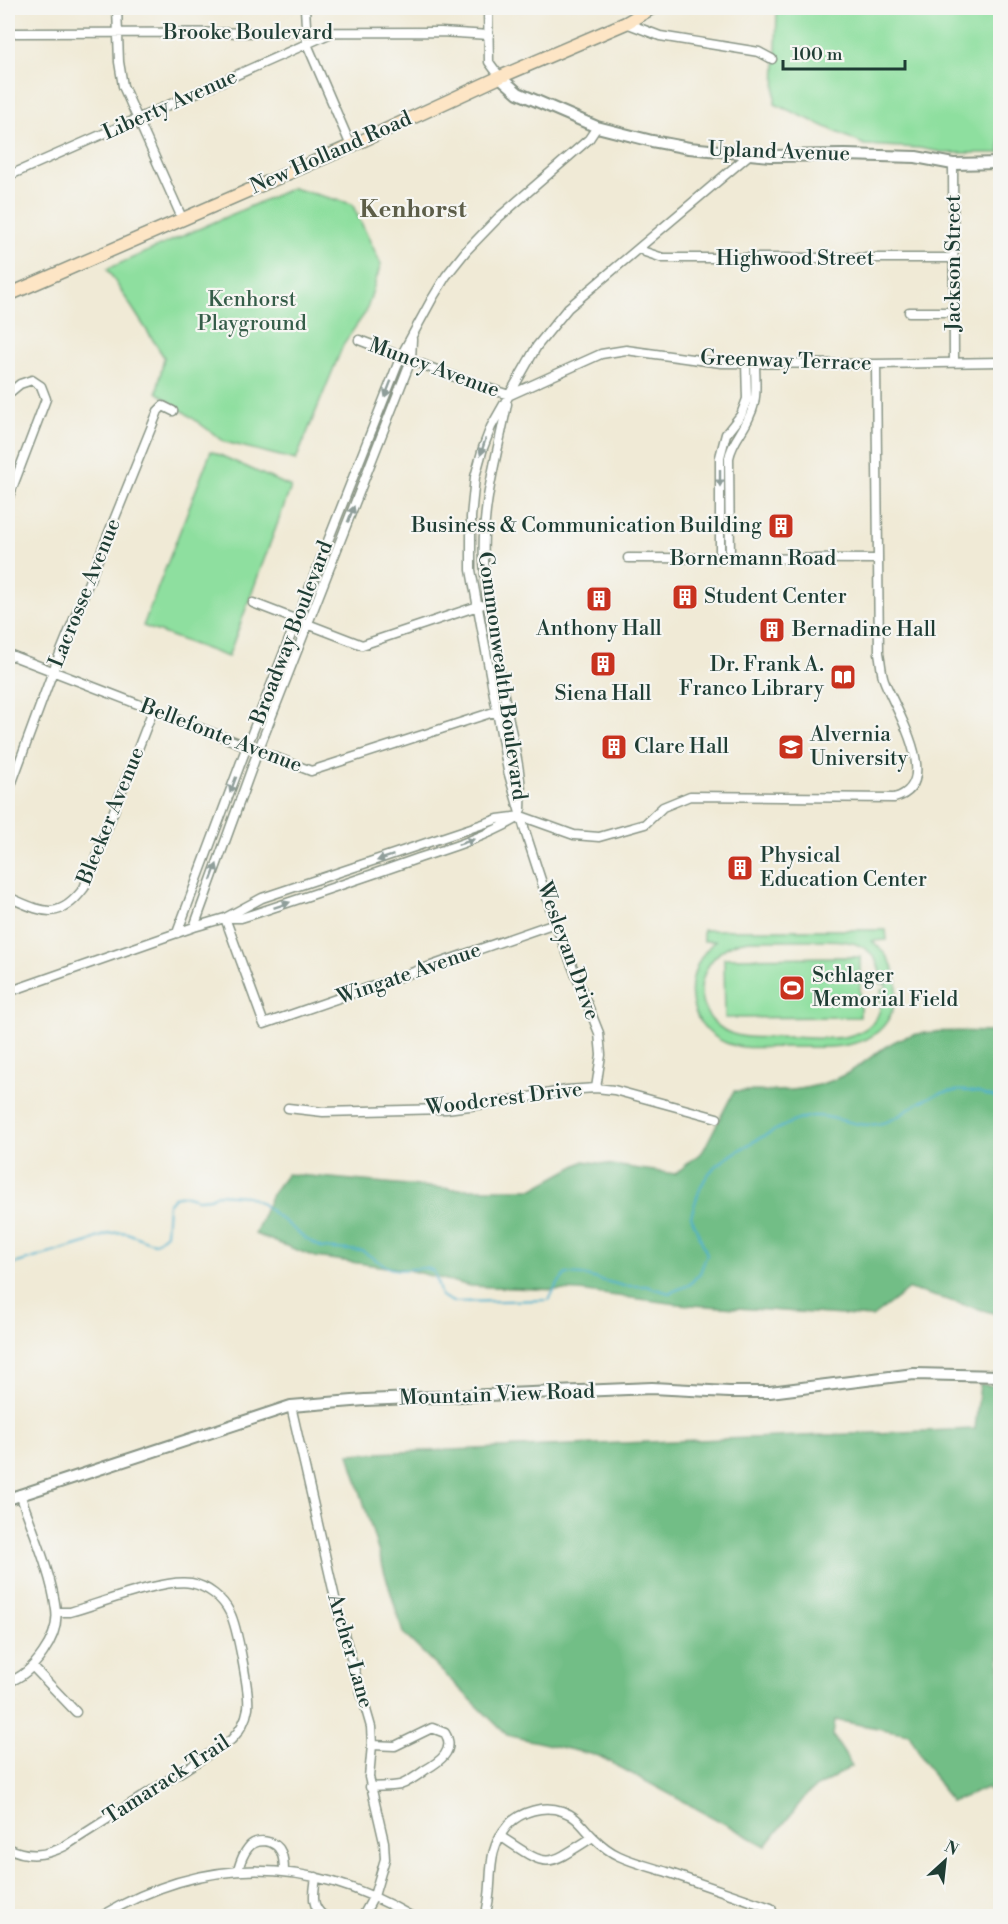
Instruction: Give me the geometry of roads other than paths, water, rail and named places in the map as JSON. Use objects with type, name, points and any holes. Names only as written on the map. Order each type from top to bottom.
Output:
[{"type":"main road","name":"New Holland Road","points":[[9,290],[351,146],[500,77],[626,23],[652,8]]},
{"type":"street","points":[[117,8],[118,62],[123,86],[182,218]]},
{"type":"street","points":[[305,8],[308,44],[351,146]]},
{"type":"street","points":[[488,8],[489,62],[500,77]]},
{"type":"street","points":[[626,23],[660,36],[759,52],[772,59]]},
{"type":"street","name":"Brooke Boulevard","points":[[8,33],[441,32],[489,35]]},
{"type":"street","name":"Liberty Avenue","points":[[8,176],[332,33]]},
{"type":"street","name":"Upland Avenue","points":[[500,77],[518,93],[597,127],[689,148],[750,154],[916,157],[953,164],[1000,163]]},
{"type":"street","name":"Broadway Boulevard","points":[[177,933],[247,746],[401,356],[432,299],[465,251],[589,139],[597,127]]},
{"type":"street","name":"Commonwealth Boulevard","points":[[521,816],[508,771],[471,570],[471,517],[475,477],[490,427],[537,346],[568,308],[750,154]]},
{"type":"street","name":"Jackson Street","points":[[953,164],[954,362]]},
{"type":"street","name":"Highwood Street","points":[[639,248],[663,258],[953,258]]},
{"type":"street","points":[[909,312],[953,312]]},
{"type":"street","name":"Broadway Boulevard","points":[[194,927],[258,751],[411,360],[413,336]]},
{"type":"street","name":"Muncy Avenue","points":[[359,340],[460,379],[509,395]]},
{"type":"street","name":"Greenway Terrace","points":[[509,395],[612,351],[626,350],[721,363],[1000,362]]},
{"type":"street","points":[[720,560],[720,456],[726,434],[741,415],[747,399],[751,363]]},
{"type":"street","points":[[730,560],[729,458],[731,447],[747,423],[756,400],[751,363]]},
{"type":"street","points":[[521,816],[574,835],[599,837],[645,824],[663,807],[690,796],[894,798],[907,792],[913,786],[917,771],[916,763],[904,721],[883,680],[880,662],[876,364]]},
{"type":"street","points":[[8,394],[20,384],[32,380],[38,383],[45,393],[45,403],[8,499]]},
{"type":"street","name":"Commonwealth Boulevard","points":[[509,395],[486,504],[484,553],[489,603],[522,790],[521,816]]},
{"type":"street","name":"Lacrosse Avenue","points":[[8,793],[53,671],[158,411],[163,406],[173,411]]},
{"type":"street","name":"Bornemann Road","points":[[628,558],[878,559]]},
{"type":"street","points":[[253,603],[362,645],[489,603]]},
{"type":"street","name":"Bellefonte Avenue","points":[[8,654],[311,771],[506,708]]},
{"type":"street","name":"Bleeker Avenue","points":[[8,897],[36,909],[60,910],[69,906],[84,888],[153,710]]},
{"type":"street","name":"Commonwealth Boulevard","points":[[225,918],[241,918],[257,914],[381,872],[498,830],[521,816]]},
{"type":"street","name":"Commonwealth Boulevard","points":[[8,992],[225,918],[262,898],[498,819],[521,816]]},
{"type":"street","name":"Wesleyan Drive","points":[[521,816],[555,923],[599,1033],[601,1055],[596,1088]]},
{"type":"street","name":"Wingate Avenue","points":[[225,918],[264,1024],[555,923]]},
{"type":"street","name":"Woodcrest Drive","points":[[288,1108],[323,1112],[446,1108],[491,1104],[567,1090],[596,1088],[624,1093],[717,1118]]},
{"type":"street","name":"Mountain View Road","points":[[8,1499],[291,1406],[365,1400],[652,1388],[770,1392],[914,1374],[1000,1376]]},
{"type":"street","name":"Archer Lane","points":[[291,1406],[340,1620],[369,1717],[372,1745],[369,1766],[370,1787],[384,1842],[385,1859],[374,1896],[363,1917]]},
{"type":"street","points":[[8,1682],[33,1667],[48,1642],[57,1612],[53,1592],[20,1494]]},
{"type":"street","name":"Tamarack Trail","points":[[8,1848],[24,1854],[37,1855],[52,1853],[66,1846],[231,1740],[244,1723],[248,1710],[248,1688],[231,1614],[218,1597],[203,1587],[189,1582],[168,1583],[70,1612],[57,1612]]},
{"type":"street","points":[[33,1667],[76,1712]]},
{"type":"street","points":[[370,1787],[396,1786],[410,1780],[444,1758],[449,1742],[445,1733],[432,1728],[395,1746],[372,1745]]},
{"type":"street","points":[[485,1917],[489,1894],[490,1864],[496,1842],[510,1823],[517,1818],[546,1808],[563,1811],[576,1818],[592,1837],[619,1856],[771,1908],[774,1917]]},
{"type":"street","points":[[500,1836],[534,1859],[547,1862],[562,1856],[592,1837]]},
{"type":"street","points":[[238,1870],[248,1848],[260,1841],[272,1844],[279,1849],[284,1872]]},
{"type":"street","points":[[102,1917],[158,1888],[186,1879],[238,1870],[284,1872],[340,1883],[374,1896],[411,1917]]},
{"type":"street","points":[[316,1877],[314,1902],[316,1909],[324,1917]]},
{"type":"waterway","points":[[8,1264],[118,1232],[155,1243],[166,1234],[168,1204],[174,1197],[184,1195],[198,1199],[210,1198],[217,1194],[247,1196],[261,1203],[306,1239],[322,1248],[362,1251],[389,1268],[399,1270],[426,1268],[434,1271],[441,1296],[453,1302],[549,1300],[556,1286],[566,1274],[582,1275],[624,1286],[646,1286],[669,1293],[689,1285],[700,1273],[707,1254],[691,1216],[704,1181],[719,1164],[745,1147],[792,1122],[815,1116],[870,1125],[884,1123],[929,1097],[949,1091],[969,1091],[1000,1100]]},
{"type":"place","name":"Business & Communication Building","points":[[781,526]]},
{"type":"place","name":"Student Center","points":[[685,597]]},
{"type":"place","name":"Anthony Hall","points":[[599,599]]},
{"type":"place","name":"Bernadine Hall","points":[[772,630]]},
{"type":"place","name":"Siena Hall","points":[[603,664]]},
{"type":"place","name":"Dr. Frank A. Franco Library","points":[[843,677]]},
{"type":"place","name":"Clare Hall","points":[[614,747]]},
{"type":"place","name":"Alvernia University","points":[[791,747]]},
{"type":"place","name":"Physical Education Center","points":[[740,868]]},
{"type":"place","name":"Schlager Memorial Field","points":[[792,988]]},
{"type":"district","name":"Kenhorst","points":[[413,210]]},
{"type":"park label","name":"Kenhorst Playground","points":[[252,312]]}]
